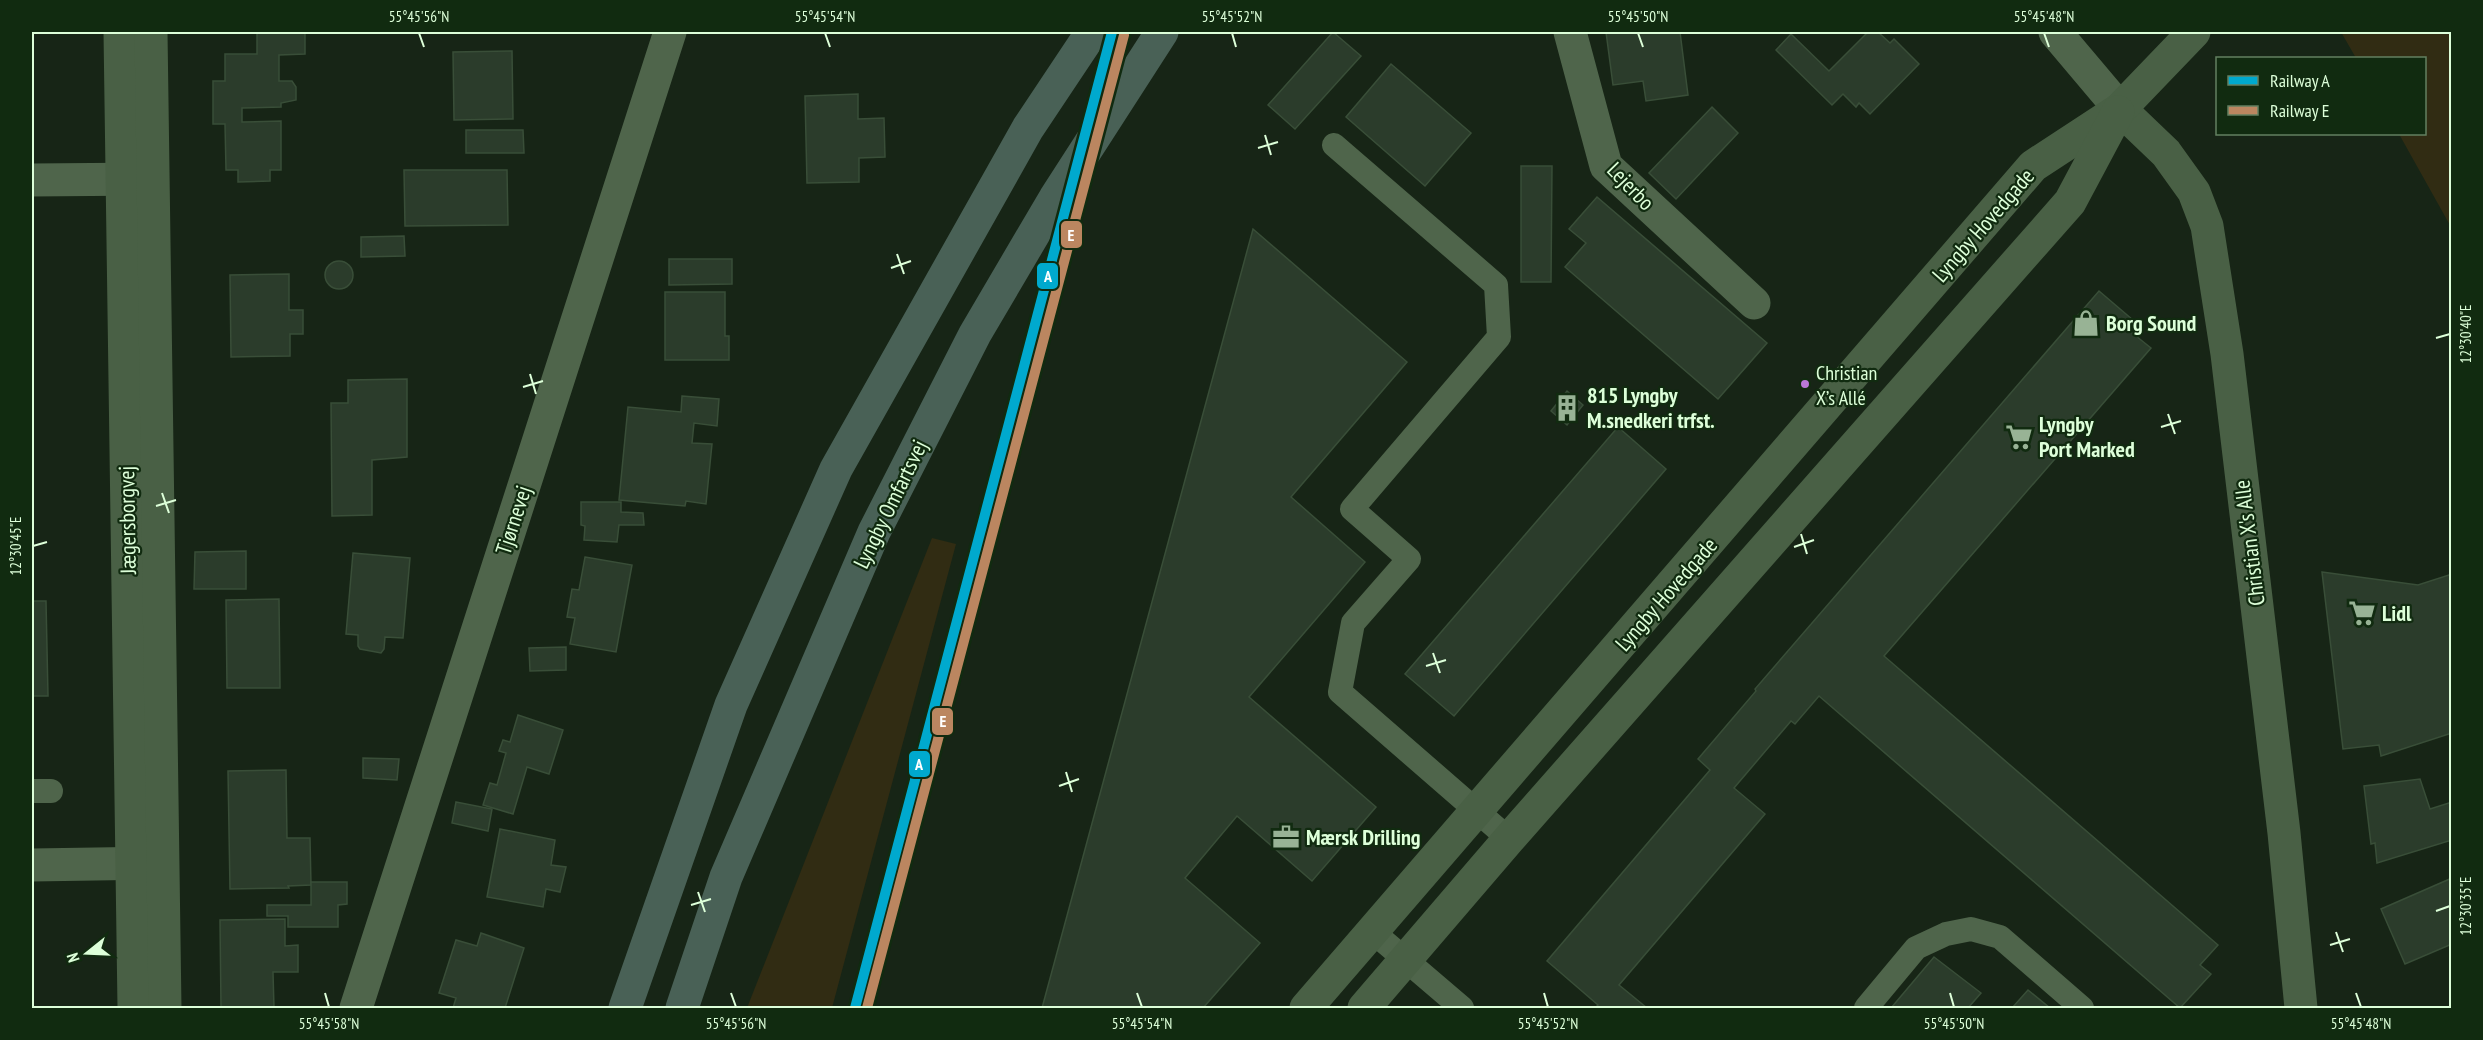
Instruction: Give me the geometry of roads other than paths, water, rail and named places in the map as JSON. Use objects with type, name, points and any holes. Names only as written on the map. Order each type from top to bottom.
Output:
[{"type":"highway","points":[[625,1008],[731,705],[836,469],[1028,128],[1092,32]]},
{"type":"highway","name":"Lyngby Omfartsvej","points":[[682,1008],[726,877],[873,532],[975,334],[1055,198],[1162,32]]},
{"type":"street","name":"Jægersborgvej","points":[[120,32],[138,179]]},
{"type":"street","name":"Jægersborgvej","points":[[151,32],[138,179],[148,864],[165,1008]]},
{"type":"street","name":"Tjørnevej","points":[[356,1008],[670,32]]},
{"type":"street","name":"Lejerbo","points":[[1570,32],[1606,166],[1754,303]]},
{"type":"street","points":[[2055,32],[2120,109],[2194,32]]},
{"type":"street","name":"Lyngby Hovedgade","points":[[1306,1008],[1478,812],[2033,166],[2120,109]]},
{"type":"street","name":"Lyngby Hovedgade","points":[[1364,1008],[1509,839],[2070,202],[2120,109]]},
{"type":"street","name":"Christian X's Alle","points":[[2120,109],[2166,153],[2194,192],[2207,226],[2228,365],[2284,832],[2301,1008]]},
{"type":"street","points":[[32,180],[138,179]]},
{"type":"street","points":[[1720,531],[1755,561]]},
{"type":"street","name":"Jægersborgvej","points":[[134,1008],[148,864]]},
{"type":"street","points":[[32,865],[148,864]]},
{"type":"lane","points":[[1334,145],[1496,285],[1499,338],[1352,510],[1409,559],[1353,623],[1340,692],[1509,839]]},
{"type":"lane","points":[[1866,1008],[1916,948],[1946,934],[1971,929],[2000,937],[2082,1008]]},
{"type":"lane","points":[[1373,932],[1462,1008]]},
{"type":"rail line","name":"A","points":[[855,1008],[1112,32]]},
{"type":"rail line","name":"E","points":[[867,1008],[1124,35]]},
{"type":"place","name":"Borg Sound","points":[[2086,323]]},
{"type":"place","name":"Christian X’s Allé","points":[[1805,384]]},
{"type":"place","name":"815 Lyngby M.snedkeri trfst.","points":[[1567,408]]},
{"type":"place","name":"Lyngby Port Marked","points":[[2019,437]]},
{"type":"place","name":"Lidl","points":[[2362,613]]},
{"type":"place","name":"Mærsk Drilling","points":[[1286,837]]}]
